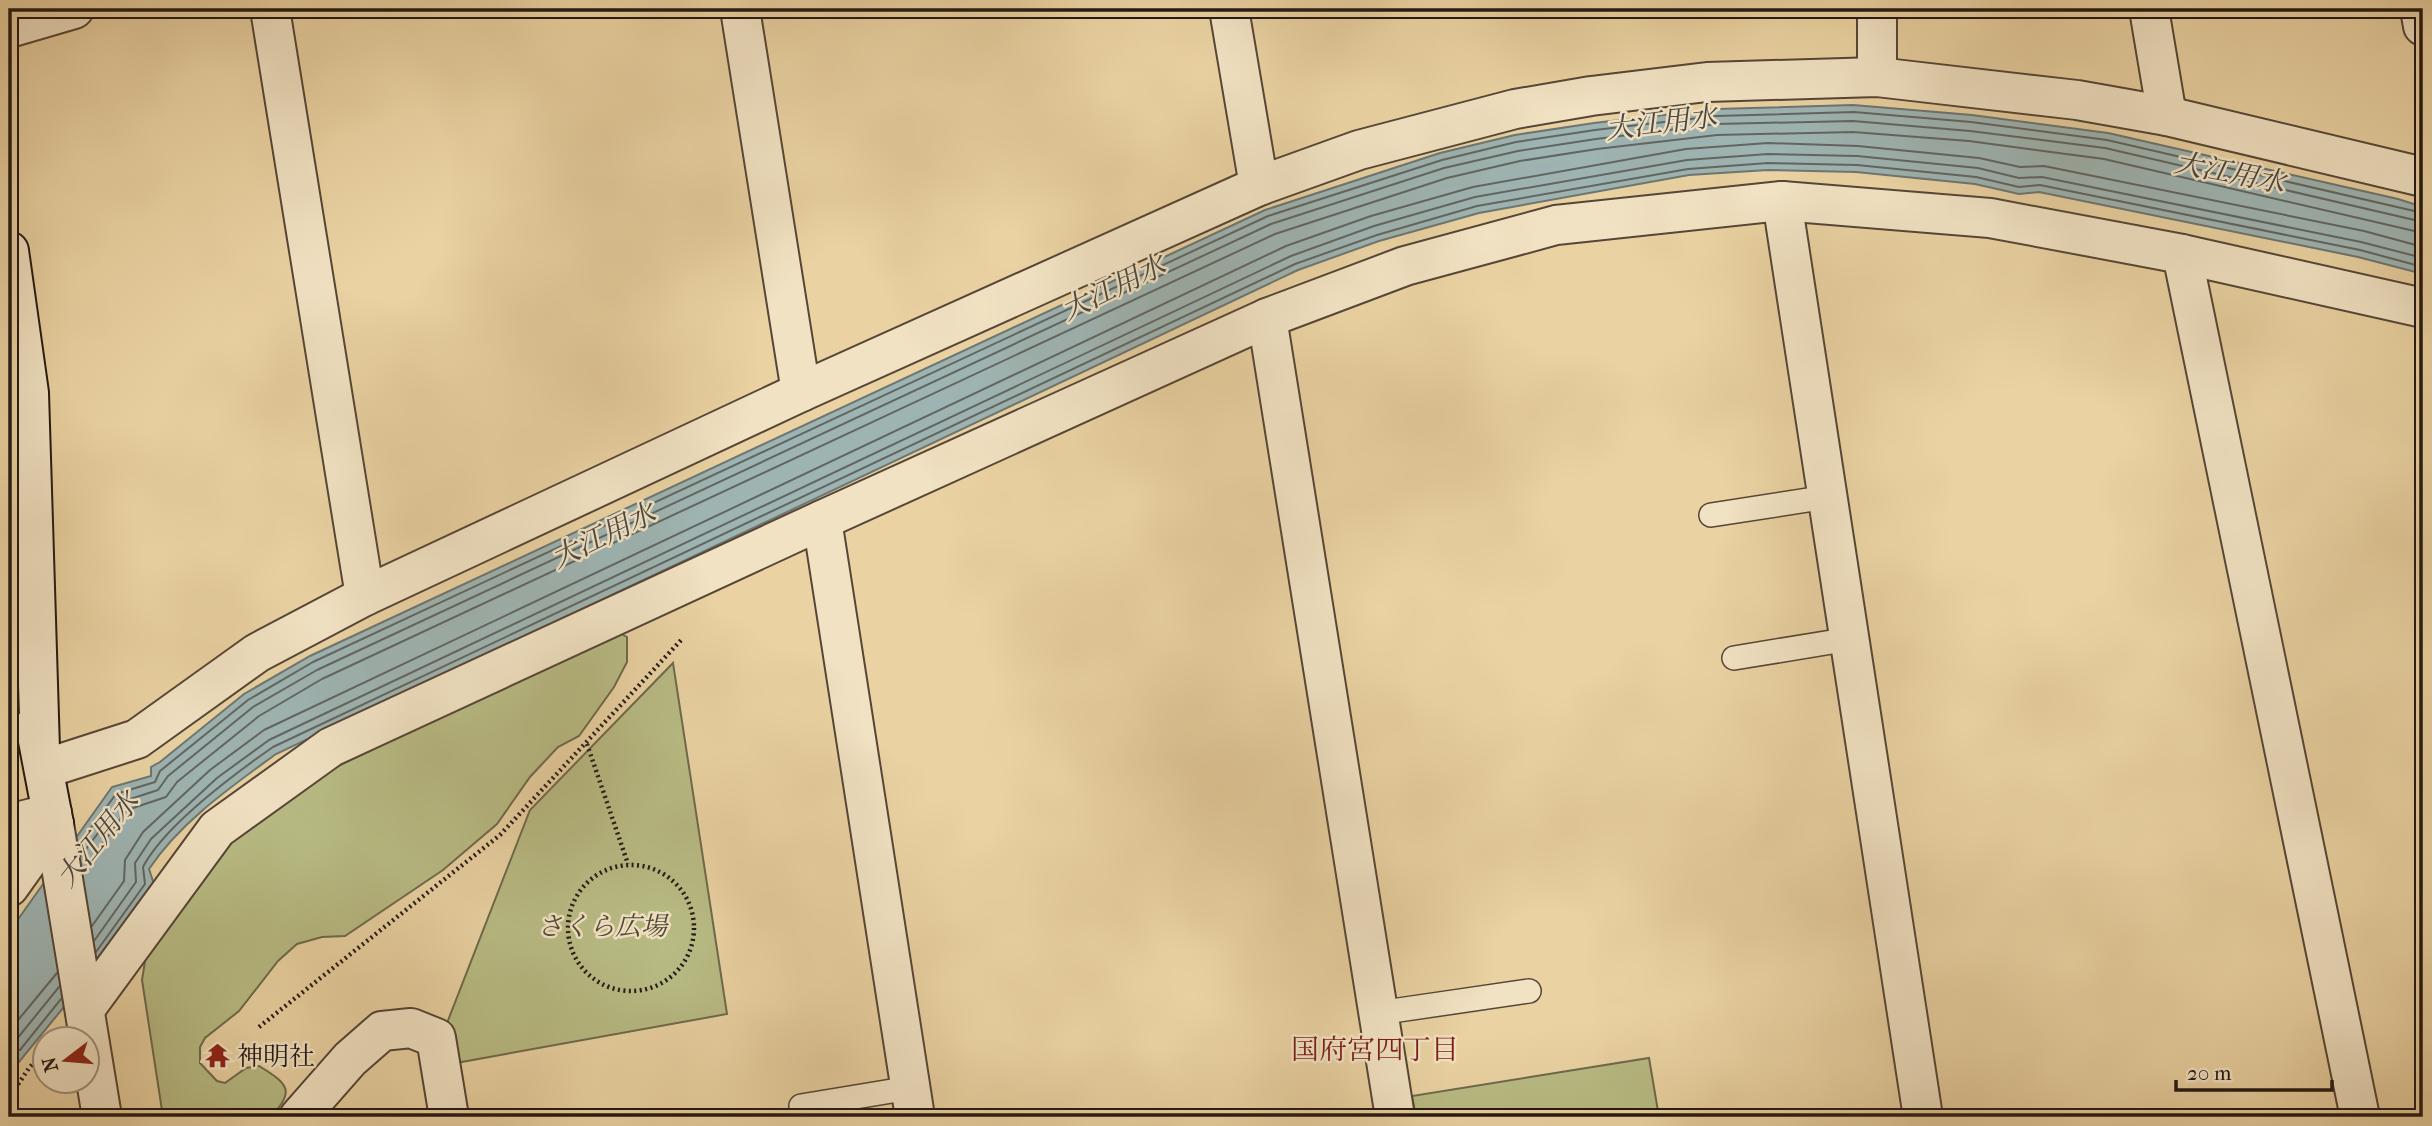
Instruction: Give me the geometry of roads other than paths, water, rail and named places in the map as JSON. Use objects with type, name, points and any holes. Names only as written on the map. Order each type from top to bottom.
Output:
[{"type":"street","points":[[9,28],[74,9]]},
{"type":"street","points":[[270,9],[365,596]]},
{"type":"street","points":[[740,9],[801,392]]},
{"type":"street","points":[[1229,9],[1259,187]]},
{"type":"street","points":[[1877,9],[1877,77]]},
{"type":"street","points":[[2149,9],[2167,116]]},
{"type":"street","points":[[2420,9],[2423,26]]},
{"type":"street","points":[[42,759],[137,739],[257,653],[365,596],[801,392],[1259,187],[1359,150],[1515,109],[1591,96],[1707,82],[1877,77],[2077,100],[2167,116],[2423,177]]},
{"type":"street","points":[[1782,201],[1923,1117]]},
{"type":"street","points":[[84,1002],[217,829],[331,747],[1267,318],[1405,267],[1556,225],[1782,201],[1990,218],[2182,254],[2423,309]]},
{"type":"street","points":[[9,251],[29,393],[42,759]]},
{"type":"street","points":[[2182,254],[2360,1117]]},
{"type":"street","points":[[1267,318],[1395,1117]]},
{"type":"street","points":[[822,520],[913,1102]]},
{"type":"street","points":[[9,611],[55,826],[102,1117]]},
{"type":"street","points":[[9,824],[55,826]]},
{"type":"street","points":[[9,887],[55,826]]},
{"type":"street","points":[[299,1117],[350,1059],[383,1031],[411,1028],[436,1038],[449,1117]]},
{"type":"lane","points":[[1711,515],[1827,497]]},
{"type":"lane","points":[[1734,658],[1850,639]]},
{"type":"lane","points":[[1378,1013],[1529,991]]},
{"type":"lane","points":[[801,1106],[913,1102]]},
{"type":"water","name":"大江用水","points":[[1853,105],[1972,115],[2108,133],[2398,199],[2423,207],[2423,274],[2358,257],[2039,192],[2019,194],[1975,184],[1856,172],[1768,170],[1689,175],[1479,213],[1379,241],[1298,270],[276,754],[207,806],[162,852],[149,869],[154,884],[72,997],[50,1024],[32,1024],[32,1046],[19,1062],[11,1057],[9,1060],[9,932],[112,787],[151,776],[151,767],[244,694],[310,656],[1265,210],[1440,153],[1515,135],[1716,109]]},
{"type":"place","name":"神明社","points":[[217,1056]]},
{"type":"district","name":"国府宮四丁目","points":[[1375,1049]]},
{"type":"park label","name":"さくら広場","points":[[602,926]]}]
